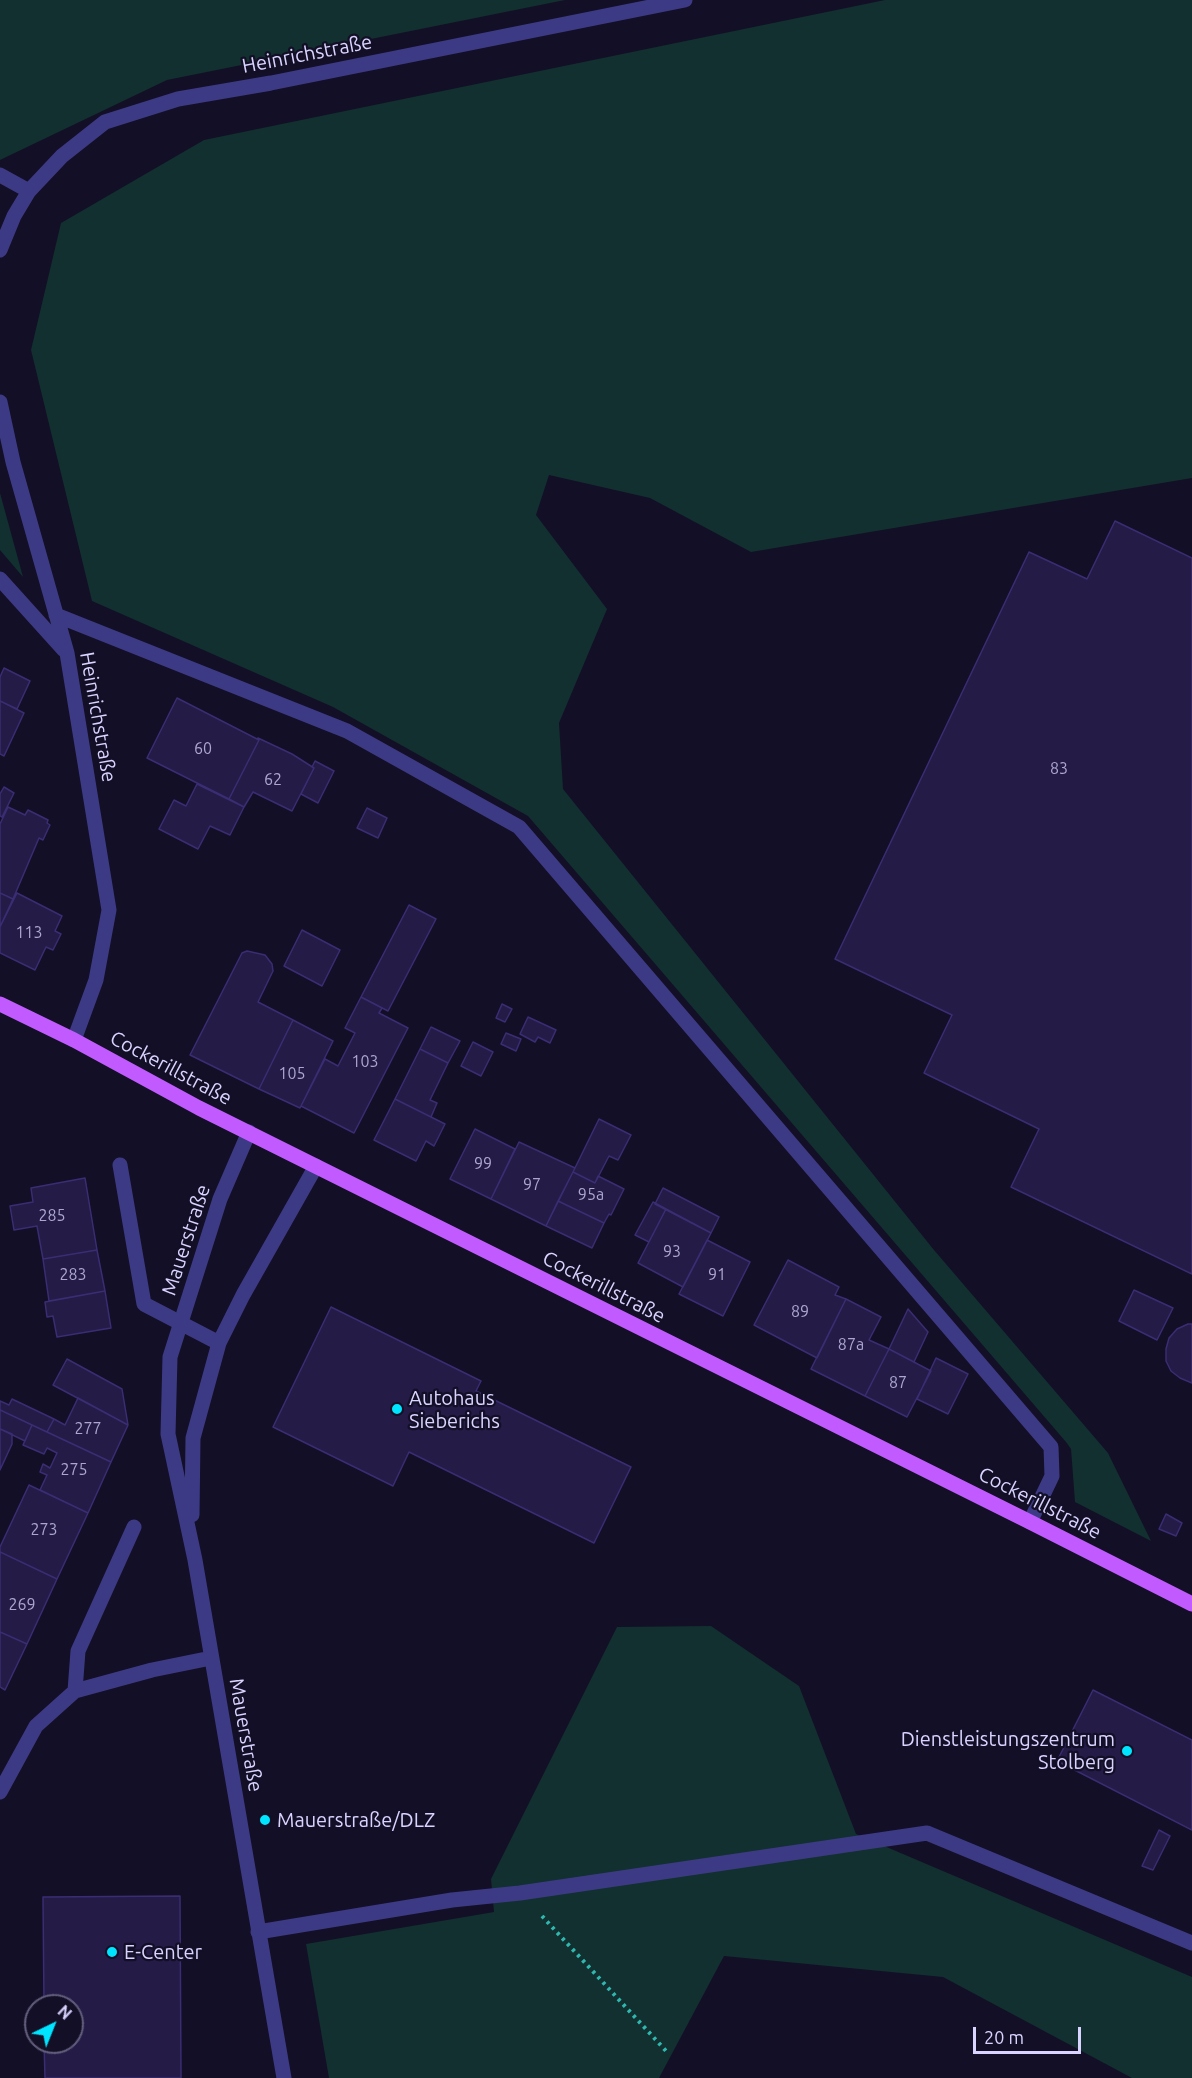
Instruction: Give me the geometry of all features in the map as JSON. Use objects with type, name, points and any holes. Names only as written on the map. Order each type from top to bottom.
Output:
[{"type":"main road","name":"Cockerillstraße","points":[[0,1004],[74,1040],[199,1108],[1192,1604]]},
{"type":"street","name":"Heinrichstraße","points":[[0,250],[14,216],[29,191],[62,156],[105,122],[177,99],[283,81],[685,0]]},
{"type":"street","points":[[0,175],[29,191]]},
{"type":"street","name":"Heinrichstraße","points":[[0,402],[13,462],[67,653],[110,910],[96,980],[74,1040]]},
{"type":"street","points":[[0,579],[67,653]]},
{"type":"street","points":[[56,615],[347,731],[519,827],[1051,1447],[1052,1476],[1030,1522]]},
{"type":"street","name":"Mauerstraße","points":[[249,1132],[220,1199],[170,1357],[168,1434],[192,1542],[284,2078]]},
{"type":"street","points":[[120,1165],[144,1304],[219,1343]]},
{"type":"street","name":"Mauerstraße","points":[[192,1542],[193,1438],[219,1343],[243,1295],[316,1166]]},
{"type":"street","points":[[75,1691],[78,1651],[134,1527]]},
{"type":"street","points":[[2,1783],[36,1726],[75,1691],[152,1670],[211,1658]]},
{"type":"street","points":[[258,1932],[452,1900],[520,1893],[927,1833],[1192,1943]]},
{"type":"path","points":[[520,1893],[667,2052]]},
{"type":"green space","points":[[0,0],[565,0],[167,80],[0,160]]},
{"type":"green space","points":[[885,0],[1192,0],[1192,478],[751,552],[650,498],[549,475],[536,515],[607,609],[559,723],[563,789],[934,1250],[1108,1453],[1151,1541],[1075,1502],[1071,1449],[1066,1442],[528,816],[333,707],[92,601],[31,350],[61,223],[204,140]]},
{"type":"green space","points":[[0,493],[23,577],[0,550]]},
{"type":"green space","points":[[711,1626],[799,1686],[856,1834],[1192,1977],[1192,2078],[1132,2078],[943,1977],[724,1956],[659,2078],[329,2078],[306,1944],[494,1912],[491,1879],[617,1627]]},
{"type":"building","points":[[1115,521],[1192,558],[1192,1274],[1011,1187],[1039,1129],[924,1073],[952,1015],[835,959],[1029,552],[1087,579]]},
{"type":"building","points":[[4,668],[30,681],[17,709],[0,701],[0,677]]},
{"type":"building","points":[[177,698],[259,740],[229,799],[147,758]]},
{"type":"building","points":[[0,701],[24,713],[4,756],[0,754]]},
{"type":"building","points":[[258,738],[292,754],[314,768],[292,811],[253,792],[244,807],[229,799]]},
{"type":"building","points":[[315,761],[334,771],[318,803],[301,794],[314,768],[312,767]]},
{"type":"building","points":[[197,784],[244,807],[230,835],[210,826],[198,849],[159,829],[174,800],[186,806]]},
{"type":"building","points":[[4,787],[14,793],[2,817],[0,816],[0,794]]},
{"type":"building","points":[[8,807],[25,815],[28,810],[48,820],[47,823],[50,825],[43,840],[39,838],[13,899],[0,893],[0,824]]},
{"type":"building","points":[[367,808],[387,818],[378,838],[357,828]]},
{"type":"building","points":[[0,893],[13,899],[0,927]]},
{"type":"building","points":[[17,893],[62,916],[55,931],[61,934],[53,950],[46,947],[35,970],[0,953],[0,927]]},
{"type":"building","points":[[409,905],[436,919],[388,1011],[361,997]]},
{"type":"building","points":[[302,930],[340,950],[322,986],[284,966]]},
{"type":"building","points":[[247,951],[265,955],[272,964],[273,971],[258,1002],[293,1020],[259,1089],[190,1055],[242,953]]},
{"type":"building","points":[[361,997],[382,1008],[379,1013],[408,1028],[354,1133],[301,1106],[325,1059],[338,1066],[355,1033],[345,1028]]},
{"type":"building","points":[[502,1004],[512,1009],[505,1022],[496,1018]]},
{"type":"building","points":[[528,1017],[556,1030],[550,1043],[538,1037],[535,1042],[520,1034]]},
{"type":"building","points":[[293,1020],[333,1041],[300,1108],[259,1089]]},
{"type":"building","points":[[431,1027],[460,1041],[448,1063],[420,1049]]},
{"type":"building","points":[[506,1033],[521,1039],[516,1051],[501,1044]]},
{"type":"building","points":[[473,1042],[493,1052],[481,1076],[461,1066]]},
{"type":"building","points":[[420,1049],[448,1063],[430,1100],[437,1103],[431,1117],[395,1099]]},
{"type":"building","points":[[395,1099],[445,1124],[434,1146],[426,1141],[416,1161],[374,1140]]},
{"type":"building","points":[[599,1119],[631,1135],[618,1160],[609,1156],[595,1183],[573,1172]]},
{"type":"building","points":[[475,1129],[515,1149],[491,1199],[450,1179]]},
{"type":"building","points":[[519,1142],[575,1168],[546,1226],[491,1199]]},
{"type":"building","points":[[573,1172],[595,1183],[598,1176],[624,1189],[611,1215],[609,1214],[604,1223],[558,1201]]},
{"type":"building","points":[[85,1178],[97,1250],[43,1259],[37,1226],[14,1230],[10,1206],[33,1202],[31,1188]]},
{"type":"building","points":[[663,1188],[719,1217],[711,1233],[655,1204]]},
{"type":"building","points":[[558,1201],[604,1223],[592,1248],[546,1226]]},
{"type":"building","points":[[653,1202],[666,1209],[649,1242],[635,1235]]},
{"type":"building","points":[[666,1209],[711,1233],[683,1287],[638,1263]]},
{"type":"building","points":[[707,1240],[750,1262],[723,1316],[679,1294]]},
{"type":"building","points":[[97,1250],[105,1291],[49,1301],[43,1259]]},
{"type":"building","points":[[788,1260],[839,1287],[835,1295],[846,1299],[817,1358],[754,1325]]},
{"type":"building","points":[[1134,1290],[1173,1308],[1157,1340],[1119,1321]]},
{"type":"building","points":[[105,1291],[111,1328],[57,1337],[53,1316],[47,1317],[45,1302]]},
{"type":"building","points":[[846,1299],[881,1317],[869,1340],[889,1349],[865,1396],[811,1369]]},
{"type":"building","name":"Autohaus Sieberichs","points":[[331,1307],[481,1381],[476,1391],[631,1467],[594,1543],[409,1452],[393,1486],[273,1427]]},
{"type":"building","points":[[908,1309],[928,1332],[914,1362],[889,1349]]},
{"type":"building","points":[[1192,1324],[1192,1383],[1171,1371],[1166,1361],[1169,1338],[1177,1329]]},
{"type":"building","points":[[889,1349],[931,1371],[907,1417],[865,1396]]},
{"type":"building","points":[[936,1358],[968,1374],[948,1414],[917,1399]]},
{"type":"building","points":[[67,1359],[122,1389],[128,1425],[53,1385]]},
{"type":"building","points":[[78,1398],[128,1425],[111,1462],[47,1432],[54,1419],[65,1425]]},
{"type":"building","points":[[12,1399],[54,1419],[47,1432],[0,1410],[0,1401],[9,1405]]},
{"type":"building","points":[[0,1410],[32,1425],[25,1441],[0,1429]]},
{"type":"building","points":[[32,1425],[111,1462],[88,1513],[40,1490],[47,1475],[40,1472],[43,1464],[50,1468],[57,1453],[47,1448],[44,1454],[23,1445]]},
{"type":"building","points":[[0,1429],[12,1434],[12,1444],[0,1470]]},
{"type":"building","points":[[29,1485],[88,1513],[57,1579],[0,1552],[0,1547]]},
{"type":"building","points":[[1166,1514],[1182,1523],[1176,1536],[1159,1529]]},
{"type":"building","points":[[0,1552],[57,1579],[27,1644],[0,1632]]},
{"type":"building","points":[[0,1632],[27,1644],[5,1690],[0,1687]]},
{"type":"building","name":"Dienstleistungszentrum Stolberg","points":[[1093,1690],[1192,1740],[1192,1830],[1057,1761]]},
{"type":"building","points":[[1159,1830],[1170,1836],[1153,1870],[1142,1866]]},
{"type":"building","name":"E-Center","points":[[180,1896],[181,2078],[45,2078],[44,2054],[84,2054],[84,1994],[44,1994],[43,1897]]},
{"type":"place","name":"Autohaus Sieberichs","points":[[397,1409]]},
{"type":"place","name":"Dienstleistungszentrum Stolberg","points":[[1127,1751]]},
{"type":"place","name":"Mauerstraße/DLZ","points":[[265,1820]]},
{"type":"place","name":"E-Center","points":[[112,1952]]}]
